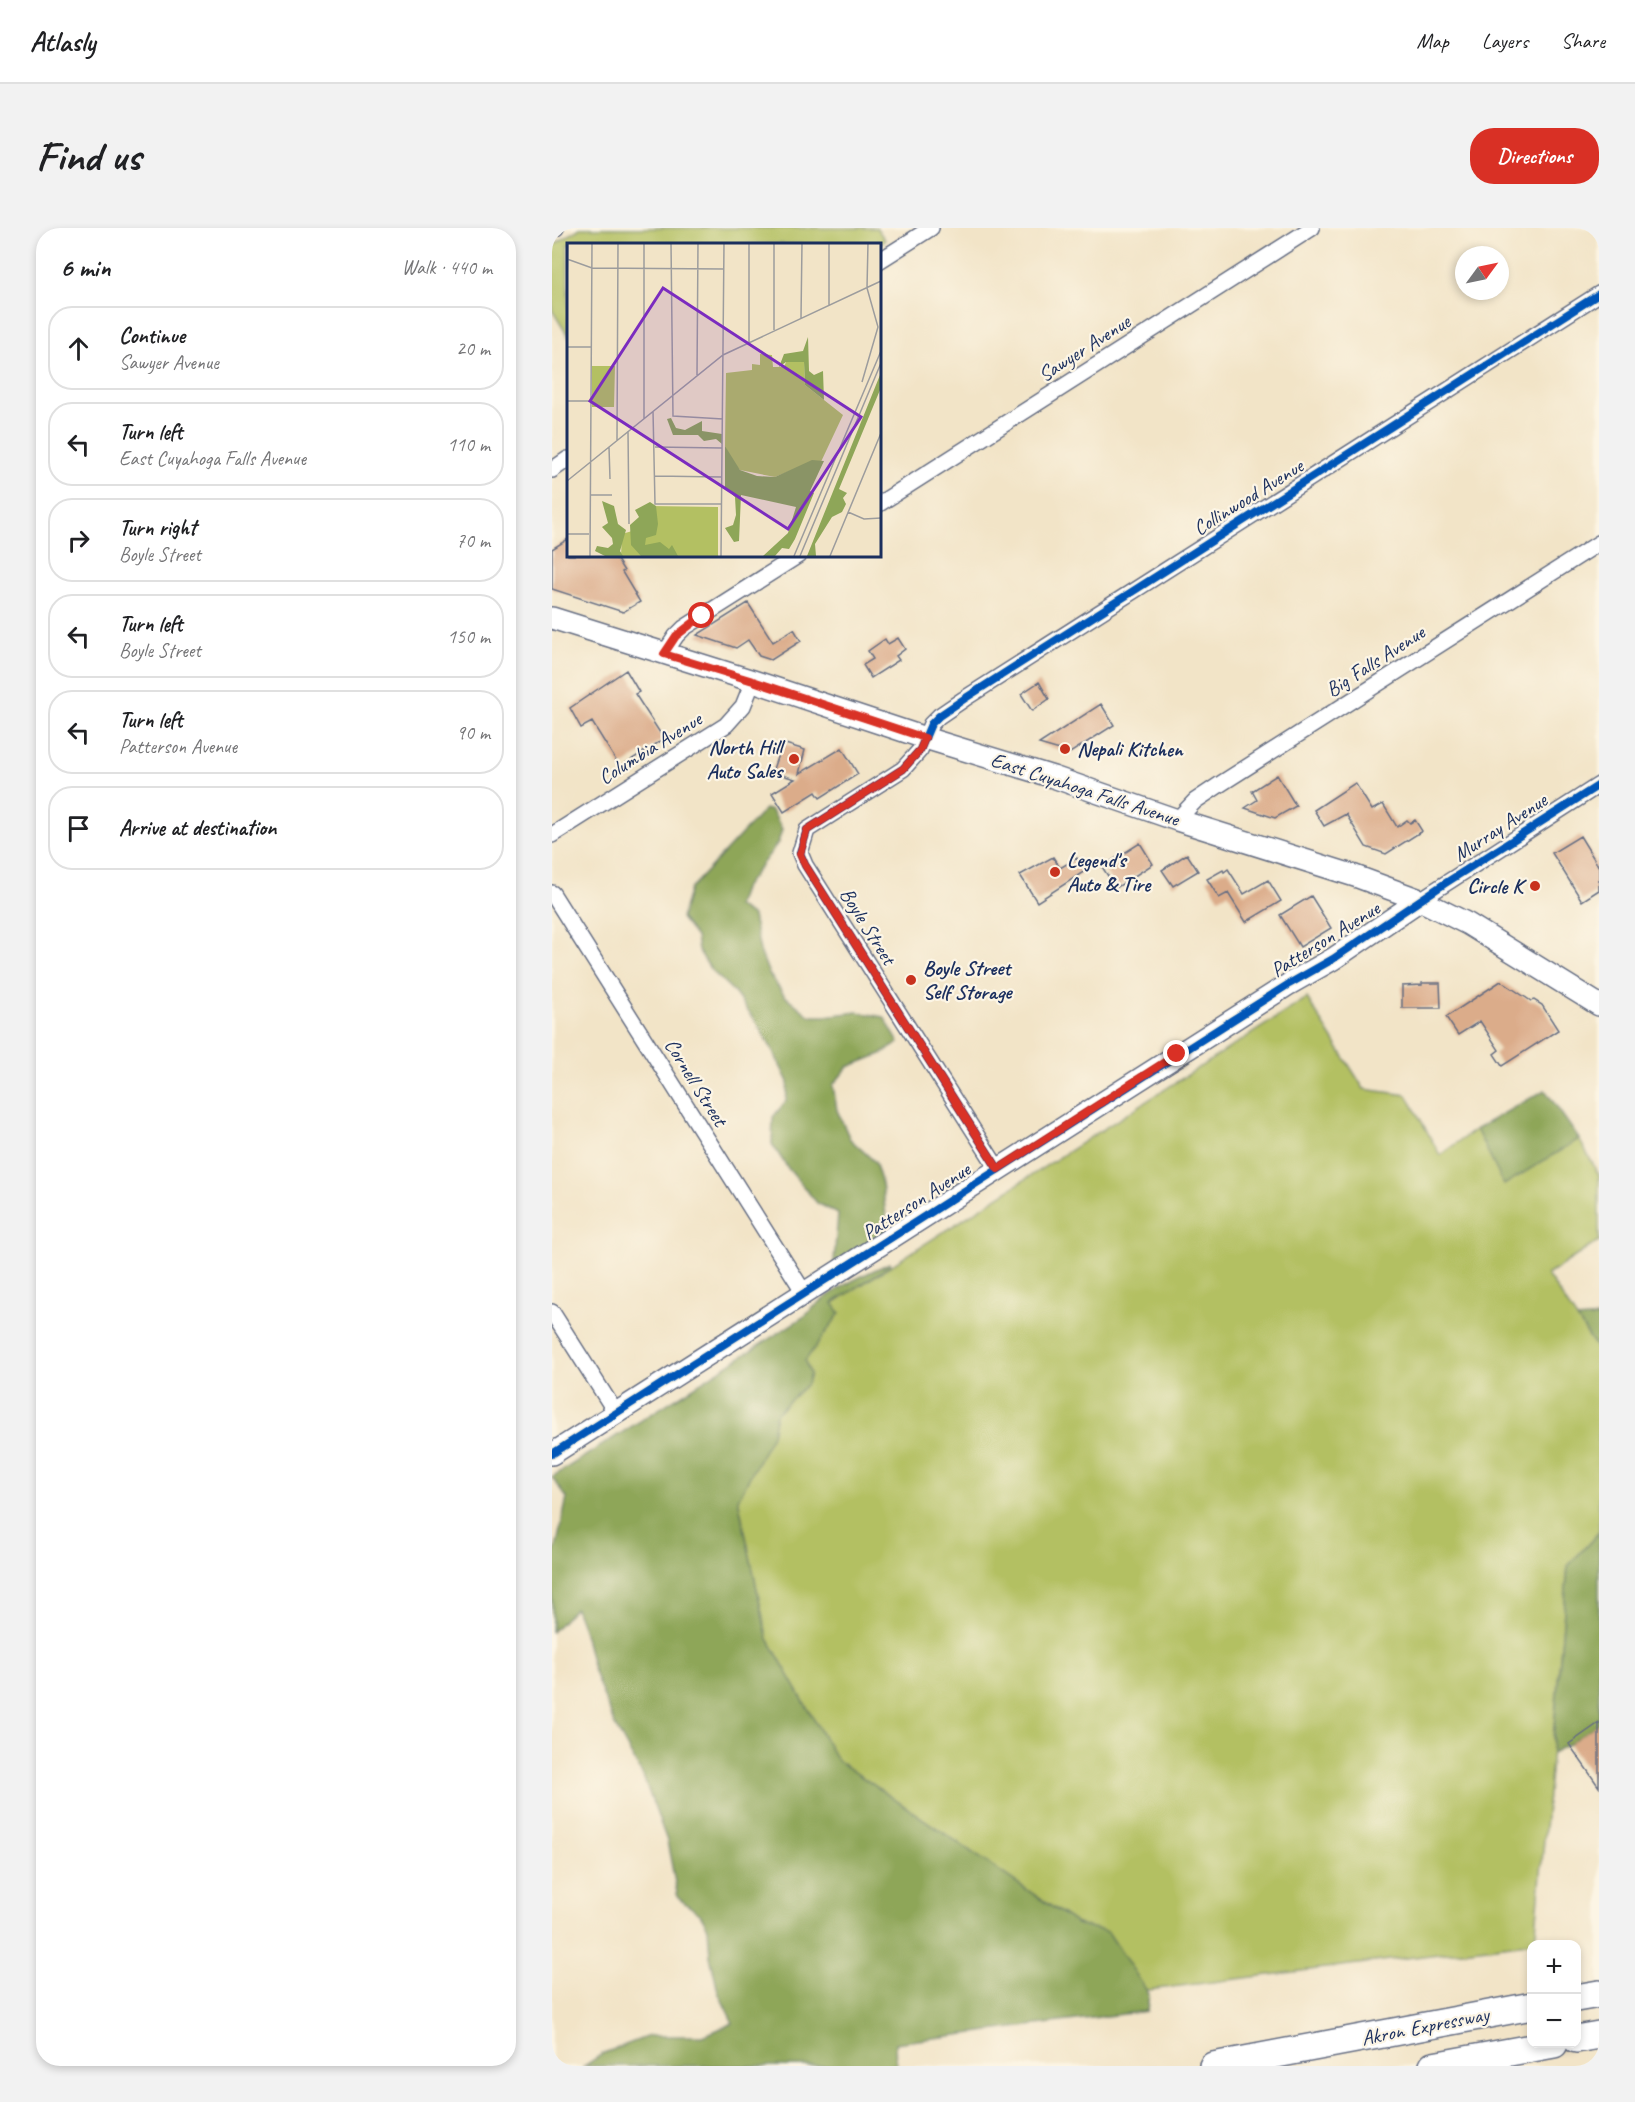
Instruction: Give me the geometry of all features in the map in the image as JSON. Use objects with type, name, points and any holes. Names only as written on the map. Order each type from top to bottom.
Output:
[{"type":"highway","points":[[1581,1997],[1599,1994]]},
{"type":"highway","name":"Akron Expressway","points":[[1213,2066],[1527,2007]]},
{"type":"highway","points":[[1581,2038],[1599,2035]]},
{"type":"highway","name":"Akron Expressway","points":[[1434,2066],[1528,2048]]},
{"type":"street","points":[[880,260],[931,228]]},
{"type":"street","name":"Sawyer Avenue","points":[[880,503],[1312,228]]},
{"type":"street","name":"Collinwood Avenue","points":[[925,738],[931,724],[964,699],[1599,294]]},
{"type":"street","points":[[552,470],[567,460]]},
{"type":"street","name":"Big Falls Avenue","points":[[1177,820],[1195,801],[1222,783],[1599,543]]},
{"type":"street","points":[[664,654],[684,628],[797,556]]},
{"type":"street","name":"East Cuyahoga Falls Avenue","points":[[552,618],[1053,777],[1177,820],[1355,876],[1420,900],[1468,924],[1599,1005]]},
{"type":"street","name":"Columbia Avenue","points":[[552,835],[726,725],[743,706],[753,681]]},
{"type":"street","name":"Boyle Street","points":[[925,738],[920,750],[903,769],[807,830],[800,854],[892,1005],[998,1169]]},
{"type":"street","name":"Murray Avenue","points":[[1420,900],[1599,785]]},
{"type":"street","name":"Cornell Street","points":[[552,893],[805,1294]]},
{"type":"street","name":"Patterson Avenue","points":[[552,1454],[1289,984],[1333,959],[1420,900]]},
{"type":"street","points":[[552,1312],[616,1413]]},
{"type":"green space","points":[[580,228],[877,228],[885,240],[880,243],[567,243],[567,334],[552,310],[552,246]]},
{"type":"green space","points":[[765,809],[772,811],[782,829],[778,843],[743,889],[737,906],[753,916],[760,951],[769,974],[784,995],[810,1016],[857,1012],[884,1017],[899,1043],[881,1054],[848,1067],[833,1085],[837,1110],[850,1139],[875,1162],[882,1184],[886,1216],[895,1230],[833,1272],[838,1214],[817,1203],[787,1167],[772,1144],[773,1117],[786,1101],[788,1082],[756,1022],[733,991],[711,970],[698,950],[696,937],[681,918],[690,889]]},
{"type":"green space","points":[[1307,998],[1364,1089],[1407,1095],[1440,1155],[1476,1129],[1504,1184],[1579,1139],[1599,1175],[1599,1241],[1547,1275],[1599,1351],[1599,1532],[1568,1566],[1535,1940],[1527,1940],[1527,1943],[1100,1996],[1077,1924],[837,1760],[767,1637],[738,1499],[762,1404],[833,1303]]},
{"type":"green space","points":[[1545,1090],[1579,1139],[1504,1185],[1476,1129]]},
{"type":"green space","points":[[890,1263],[891,1265],[833,1303],[840,1313],[805,1361],[810,1374],[807,1384],[776,1414],[772,1435],[738,1499],[767,1637],[837,1760],[1077,1924],[1108,1932],[1149,1994],[1147,2011],[895,2043],[896,2066],[584,2066],[604,2053],[649,2036],[703,2036],[733,2023],[718,1992],[710,1956],[708,1928],[700,1914],[678,1898],[667,1841],[643,1776],[615,1726],[593,1669],[575,1608],[552,1632],[552,1555],[556,1548],[567,1498],[552,1477],[805,1316],[834,1292]]},
{"type":"green space","points":[[1599,1317],[1599,1351],[1577,1319]]},
{"type":"green space","points":[[1599,1532],[1599,1723],[1552,1753],[1568,1566]]},
{"type":"building","points":[[567,540],[567,556],[615,556],[640,602],[623,612],[552,589],[552,549]]},
{"type":"building","points":[[748,603],[773,642],[794,629],[801,641],[771,660],[759,656],[748,640],[736,648],[697,635]]},
{"type":"building","points":[[898,638],[905,649],[896,656],[899,660],[871,678],[863,665],[873,659],[868,651],[885,639],[888,644]]},
{"type":"building","points":[[626,670],[639,692],[635,694],[664,739],[620,767],[592,722],[581,728],[570,708]]},
{"type":"building","points":[[1039,682],[1049,699],[1032,711],[1021,694]]},
{"type":"building","points":[[1101,704],[1114,725],[1070,753],[1039,744]]},
{"type":"building","points":[[782,743],[805,750],[799,774],[842,748],[858,774],[820,798],[816,792],[784,812],[772,793],[795,779],[772,772]]},
{"type":"building","points":[[1277,775],[1296,806],[1275,818],[1245,808],[1257,800],[1252,791]]},
{"type":"building","points":[[1355,783],[1372,810],[1383,804],[1397,827],[1407,820],[1410,823],[1415,820],[1422,831],[1386,854],[1366,847],[1346,814],[1324,826],[1314,810]]},
{"type":"building","points":[[1580,836],[1599,867],[1599,890],[1582,901],[1552,853]]},
{"type":"building","points":[[1140,843],[1153,864],[1116,888],[1102,867]]},
{"type":"building","points":[[1187,854],[1198,871],[1173,886],[1162,870]]},
{"type":"building","points":[[1053,857],[1060,868],[1077,858],[1085,871],[1037,902],[1020,875]]},
{"type":"building","points":[[1228,869],[1244,894],[1268,880],[1281,901],[1246,922],[1228,893],[1219,898],[1207,879]]},
{"type":"building","points":[[1311,896],[1331,928],[1300,947],[1280,915]]},
{"type":"building","points":[[1501,981],[1531,1001],[1534,1000],[1542,1005],[1558,1030],[1502,1066],[1494,1054],[1499,1050],[1480,1021],[1458,1035],[1446,1017]]},
{"type":"building","points":[[1422,983],[1440,983],[1441,1008],[1402,1008],[1402,986],[1422,985]]},
{"type":"building","points":[[1599,1723],[1599,1787],[1569,1744]]},
{"type":"cycle path","points":[[998,1169],[805,865],[800,853],[807,830],[903,769],[920,750],[931,724],[964,699],[1599,294]]},
{"type":"cycle path","points":[[552,1454],[1289,984],[1333,959],[1444,884],[1599,785]]},
{"type":"place","name":"Nepali Kitchen","points":[[1065,749]]},
{"type":"place","name":"North Hill Auto Sales","points":[[794,759]]},
{"type":"place","name":"Legend's Auto & Tire","points":[[1055,872]]},
{"type":"place","name":"Circle K","points":[[1535,886]]},
{"type":"place","name":"Boyle Street Self Storage","points":[[911,980]]},
{"type":"route","points":[[702,616],[684,628],[664,654],[925,738],[920,750],[903,769],[807,830],[800,854],[892,1005],[998,1169],[1177,1054]]}]
